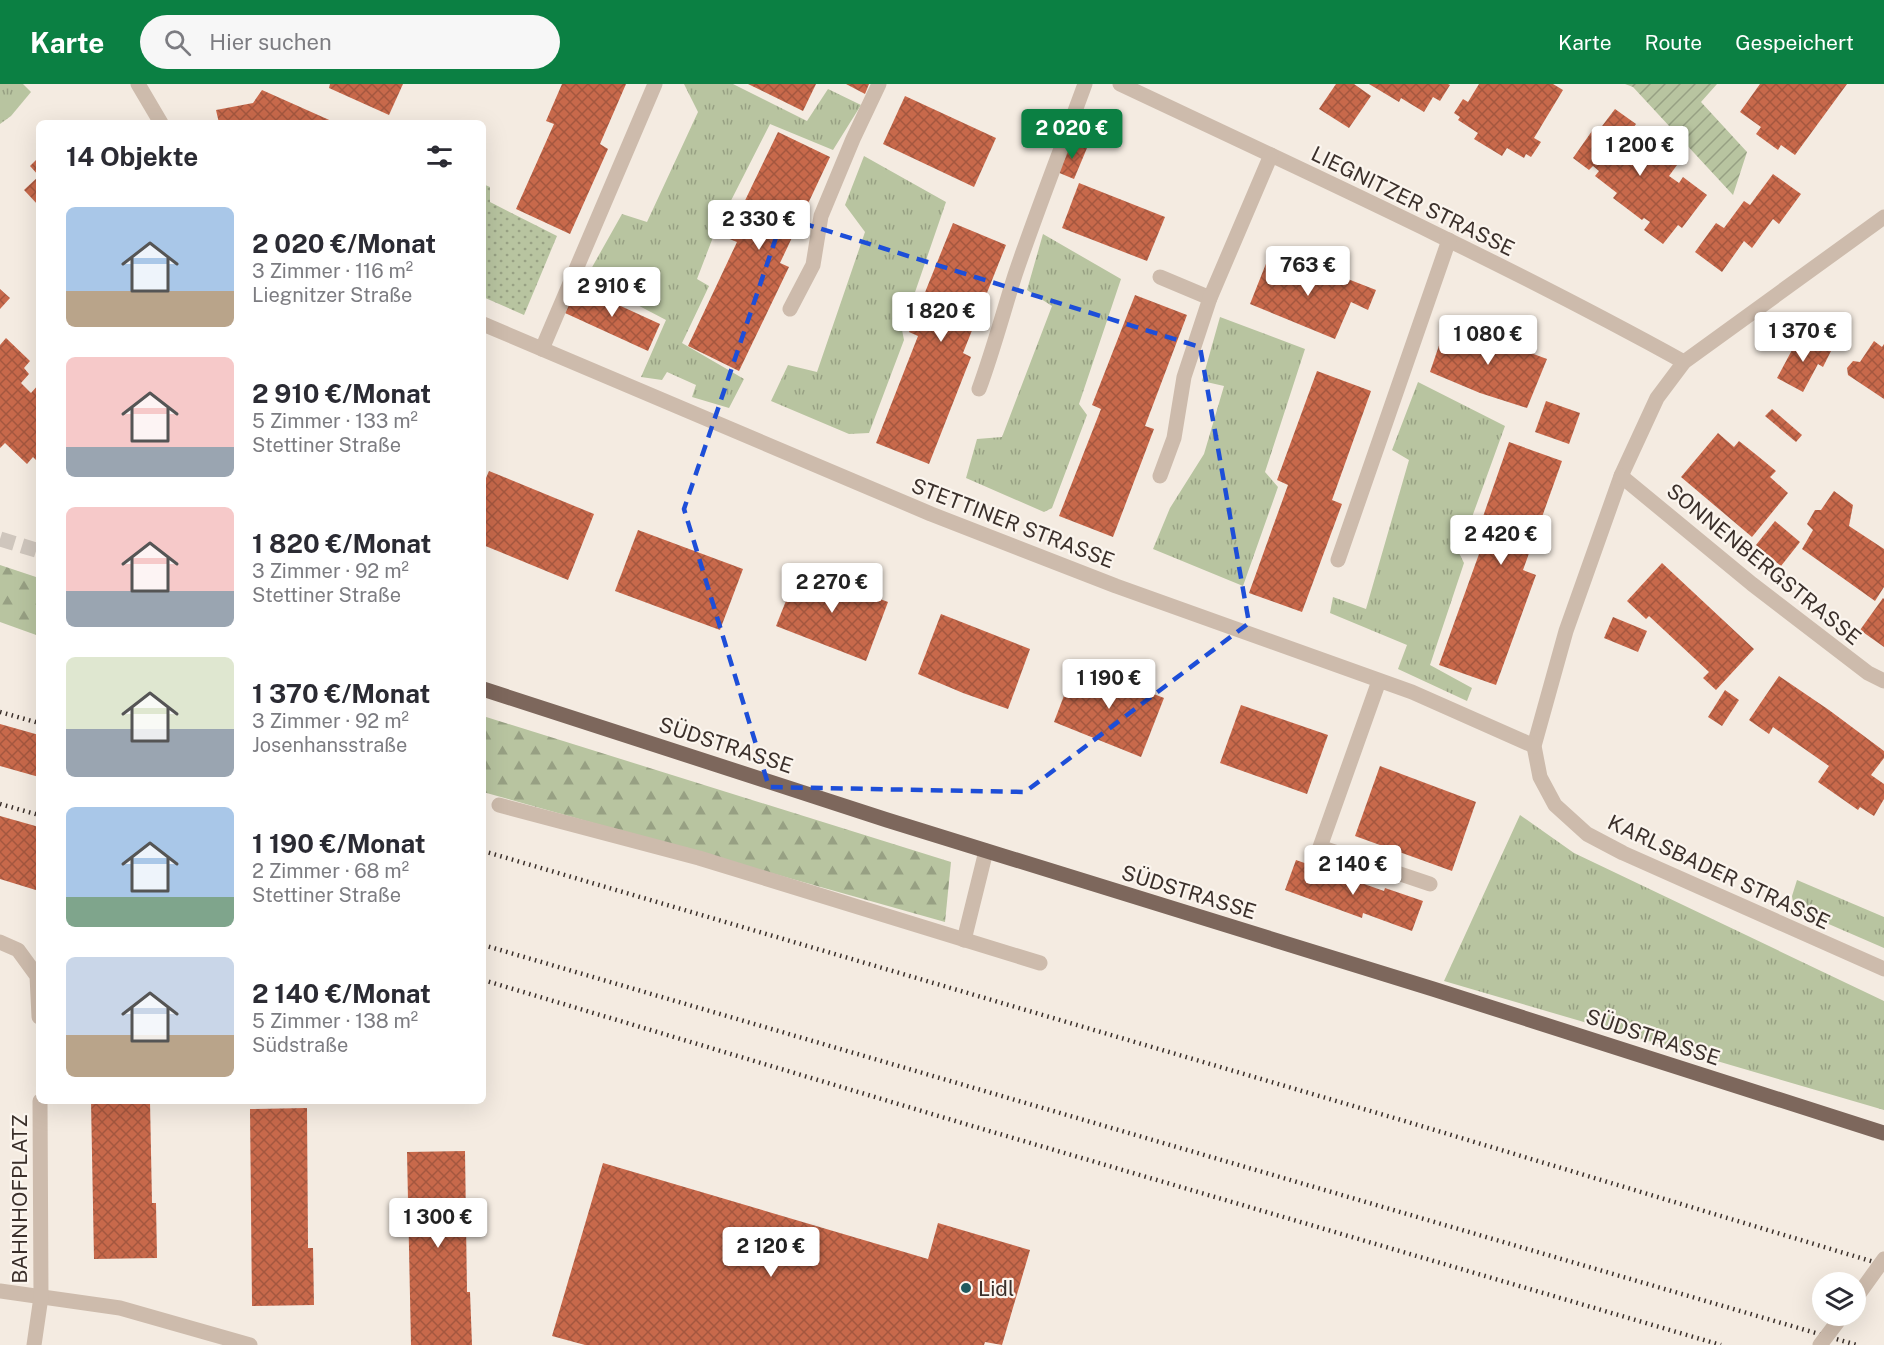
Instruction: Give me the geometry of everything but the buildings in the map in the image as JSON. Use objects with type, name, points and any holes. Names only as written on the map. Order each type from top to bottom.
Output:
[{"type":"main road","name":"SÜDSTRASSE","points":[[486,689],[986,851],[1456,996],[1884,1133]]},
{"type":"street","points":[[138,84],[160,120]]},
{"type":"street","points":[[542,349],[655,84]]},
{"type":"street","points":[[790,309],[813,265],[821,216],[879,84]]},
{"type":"street","points":[[980,389],[1032,226],[1086,84]]},
{"type":"street","name":"LIEGNITZER STRASSE","points":[[1120,84],[1449,240],[1613,322],[1684,362]]},
{"type":"street","points":[[1160,476],[1174,438],[1184,377],[1210,298],[1271,155]]},
{"type":"street","name":"KARLSBADER STRASSE","points":[[1884,217],[1684,362],[1657,398],[1621,476],[1566,631],[1534,746],[1540,777],[1555,806],[1587,834],[1623,853],[1884,969]]},
{"type":"street","points":[[1338,560],[1449,240]]},
{"type":"street","points":[[1160,277],[1210,298]]},
{"type":"street","name":"STETTINER STRASSE","points":[[486,325],[931,514],[1116,586],[1412,692],[1534,746]]},
{"type":"street","name":"SONNENBERGSTRASSE","points":[[1621,476],[1752,585],[1868,673],[1884,681]]},
{"type":"street","points":[[1379,681],[1320,847],[1430,884]]},
{"type":"street","points":[[499,805],[699,858],[1040,963]]},
{"type":"street","points":[[964,940],[986,851]]},
{"type":"street","points":[[0,942],[18,950],[36,975]]},
{"type":"street","name":"BAHNHOFPLATZ","points":[[34,1345],[41,1297],[40,1104]]},
{"type":"street","points":[[1866,1284],[1884,1259]]},
{"type":"street","points":[[0,1291],[120,1308],[250,1345]]},
{"type":"street","points":[[1820,1345],[1834,1326]]},
{"type":"highlighted area","points":[[783,217],[1200,347],[1249,623],[1025,792],[769,787],[684,509]]},
{"type":"green space","points":[[0,84],[23,84],[31,92],[11,116],[0,124]]},
{"type":"green space","points":[[684,84],[733,84],[807,121],[828,89],[861,105],[833,150],[770,124],[715,232],[697,279],[709,286],[682,343],[744,379],[729,408],[692,397],[696,385],[667,372],[662,380],[641,377],[666,320],[586,278],[622,214],[647,222],[698,112]]},
{"type":"green space","points":[[1625,84],[1717,84],[1701,102],[1747,152],[1733,195],[1633,87]]},
{"type":"green space","points":[[864,156],[946,202],[902,330],[904,340],[869,433],[849,434],[771,401],[788,365],[817,372],[865,232],[845,205]]},
{"type":"green space","points":[[486,185],[490,187],[490,202],[557,236],[524,315],[486,298]]},
{"type":"green space","points":[[1043,234],[1121,279],[1079,404],[1087,415],[1052,508],[1044,512],[966,478],[977,439],[1002,437],[1052,306],[1027,290]]},
{"type":"green space","points":[[1220,317],[1305,349],[1265,472],[1278,487],[1243,586],[1153,549],[1170,508],[1204,454],[1224,386],[1202,381]]},
{"type":"green space","points":[[1418,382],[1505,426],[1459,553],[1464,563],[1430,665],[1472,688],[1467,701],[1398,669],[1407,645],[1330,613],[1333,597],[1366,609],[1409,460],[1392,450]]},
{"type":"green space","points":[[0,565],[36,577],[36,635],[0,622]]},
{"type":"green space","points":[[486,717],[951,862],[945,922],[486,793]]},
{"type":"green space","points":[[1520,815],[1574,853],[1884,1001],[1884,1110],[1444,981]]},
{"type":"green space","points":[[1797,880],[1884,917],[1884,948],[1794,909],[1792,896]]},
{"type":"tunnel","points":[[0,539],[36,550]]},
{"type":"railway","points":[[0,712],[36,722]]},
{"type":"railway","points":[[0,804],[36,814]]},
{"type":"railway","points":[[486,852],[1408,1122],[1884,1265]]},
{"type":"railway","points":[[486,946],[1857,1345]]},
{"type":"railway","points":[[486,981],[1721,1345]]},
{"type":"place","name":"Lidl","points":[[966,1288]]}]
